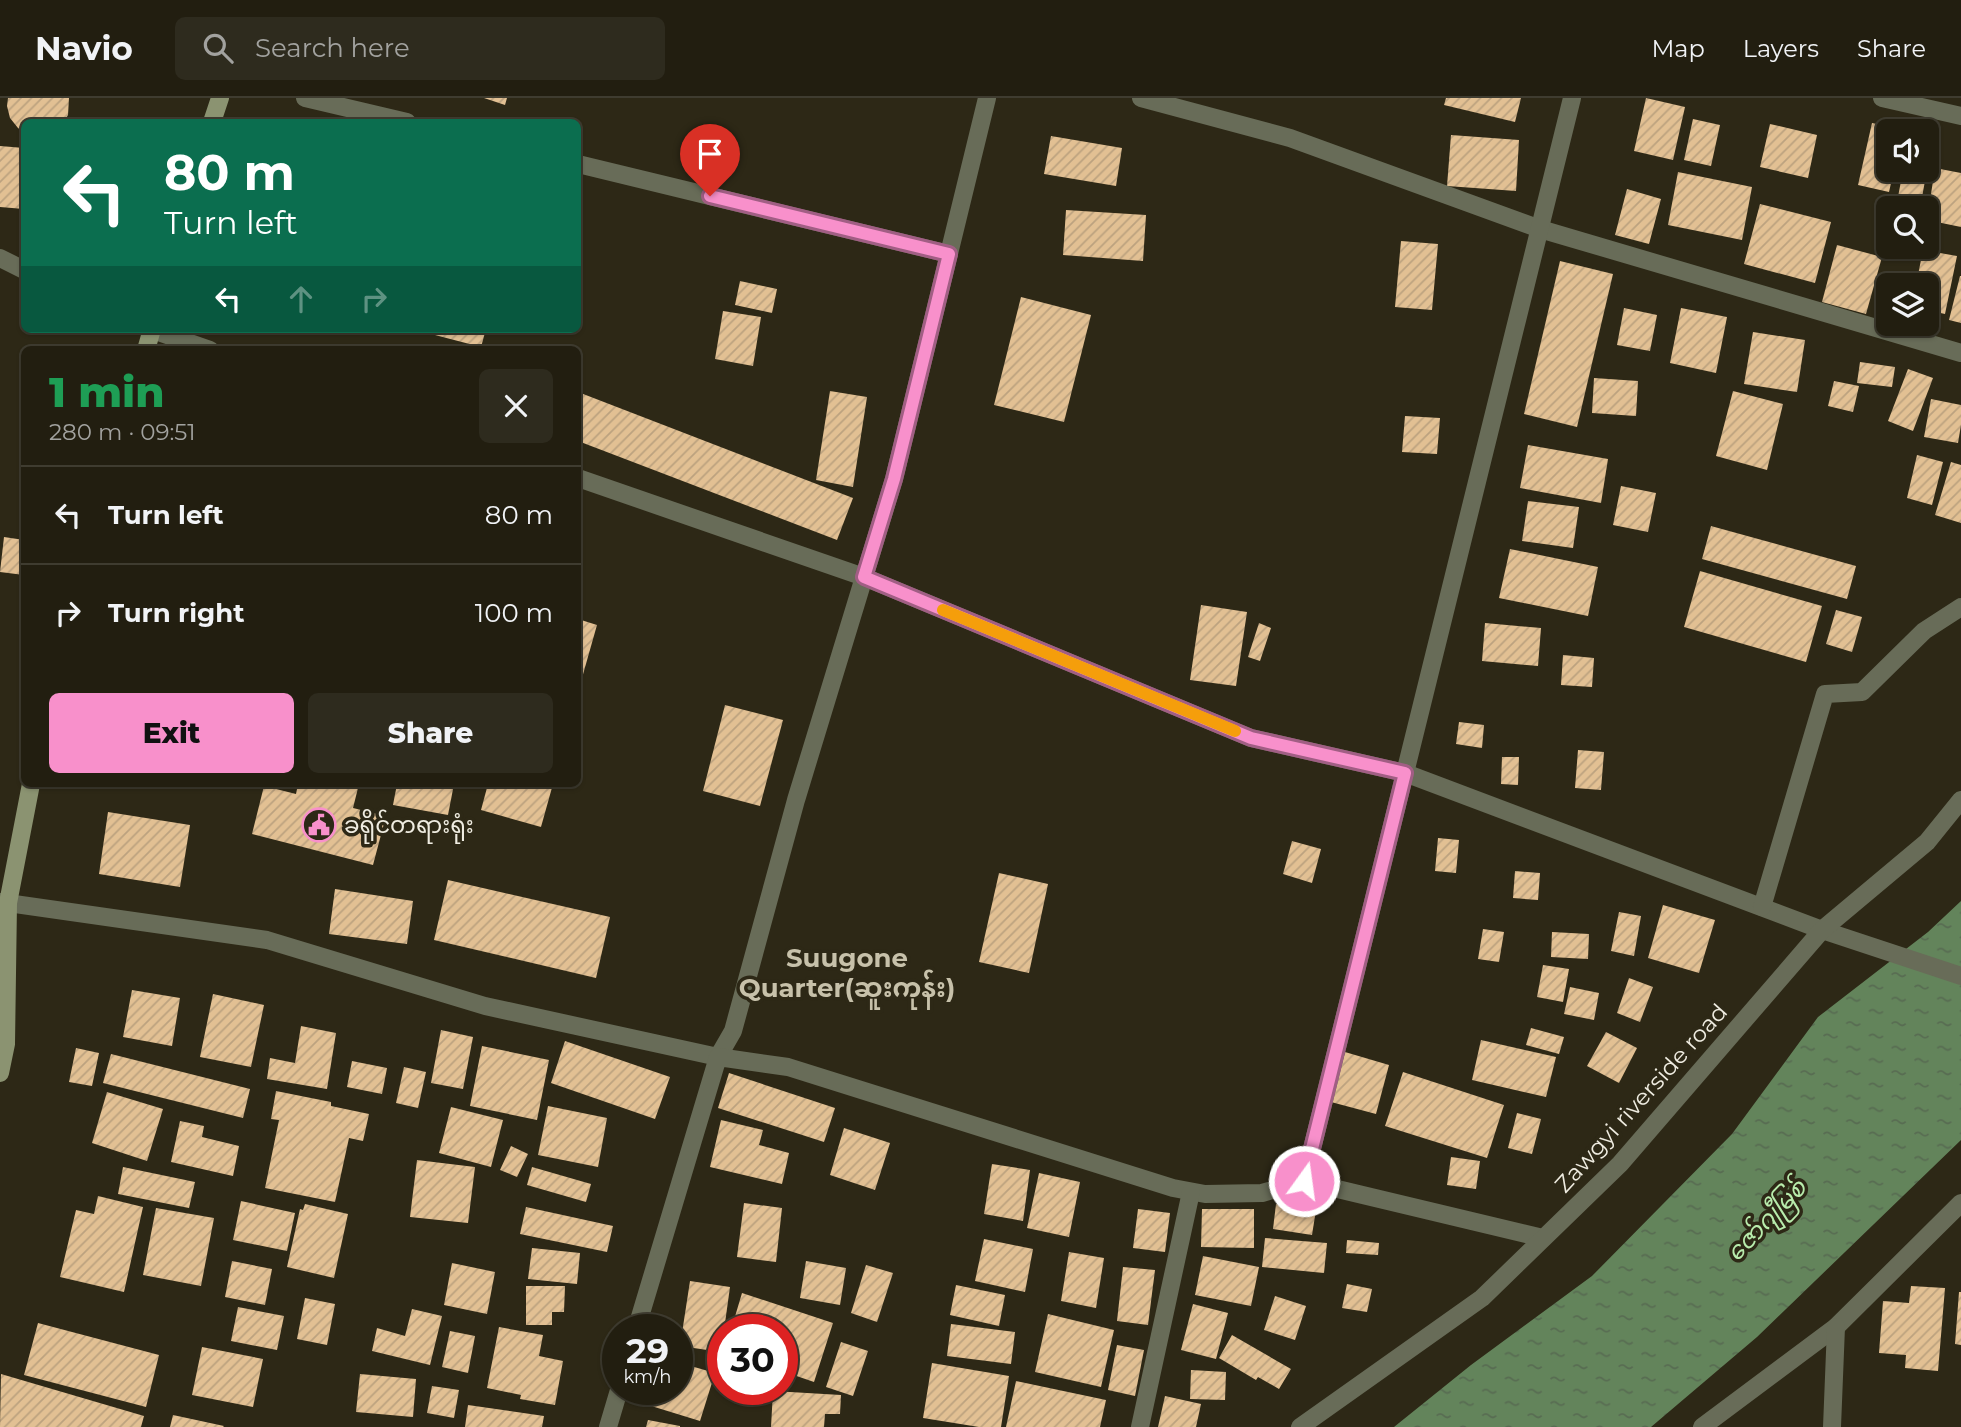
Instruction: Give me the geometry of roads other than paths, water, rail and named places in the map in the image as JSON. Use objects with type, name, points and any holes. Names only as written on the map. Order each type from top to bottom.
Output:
[{"type":"main road","points":[[213,119],[220,98]]},
{"type":"main road","points":[[0,1073],[6,1044],[4,903],[31,787]]},
{"type":"street","points":[[305,98],[394,119]]},
{"type":"street","points":[[641,1314],[718,1057],[733,1031],[796,800],[894,479],[987,98]]},
{"type":"street","points":[[1141,98],[1290,138],[1540,229],[1961,353]]},
{"type":"street","points":[[1304,1181],[1572,98]]},
{"type":"street","points":[[1882,98],[1961,116]]},
{"type":"street","points":[[581,165],[949,254]]},
{"type":"street","points":[[0,258],[21,268]]},
{"type":"street","points":[[162,333],[199,346]]},
{"type":"street","points":[[581,479],[864,577],[1251,738],[1405,773],[1822,930],[1961,976]]},
{"type":"street","points":[[1762,907],[1825,694],[1862,692],[1924,631],[1961,607]]},
{"type":"street","name":"Zawgyi riverside road","points":[[1300,1427],[1482,1298],[1620,1164],[1822,930],[1927,842],[1961,800]]},
{"type":"street","points":[[4,903],[267,940],[485,1006],[718,1057],[788,1067],[1191,1192],[1262,1193],[1304,1181],[1544,1238]]},
{"type":"street","points":[[1140,1427],[1191,1192]]},
{"type":"street","points":[[1702,1427],[1836,1327],[1961,1203]]},
{"type":"street","points":[[1832,1427],[1836,1327]]},
{"type":"street","points":[[608,1427],[615,1405]]},
{"type":"water","name":"ဇော်ဂျီမြစ်","points":[[1961,901],[1961,1140],[1757,1337],[1651,1427],[1394,1427],[1471,1365],[1592,1276],[1732,1134],[1818,1017],[1928,932]]},
{"type":"place","name":"ခရိုင်တရားရုံး","points":[[319,825]]},
{"type":"district","name":"Suugone Quarter(ဆူးကုန်း)","points":[[847,973]]}]
